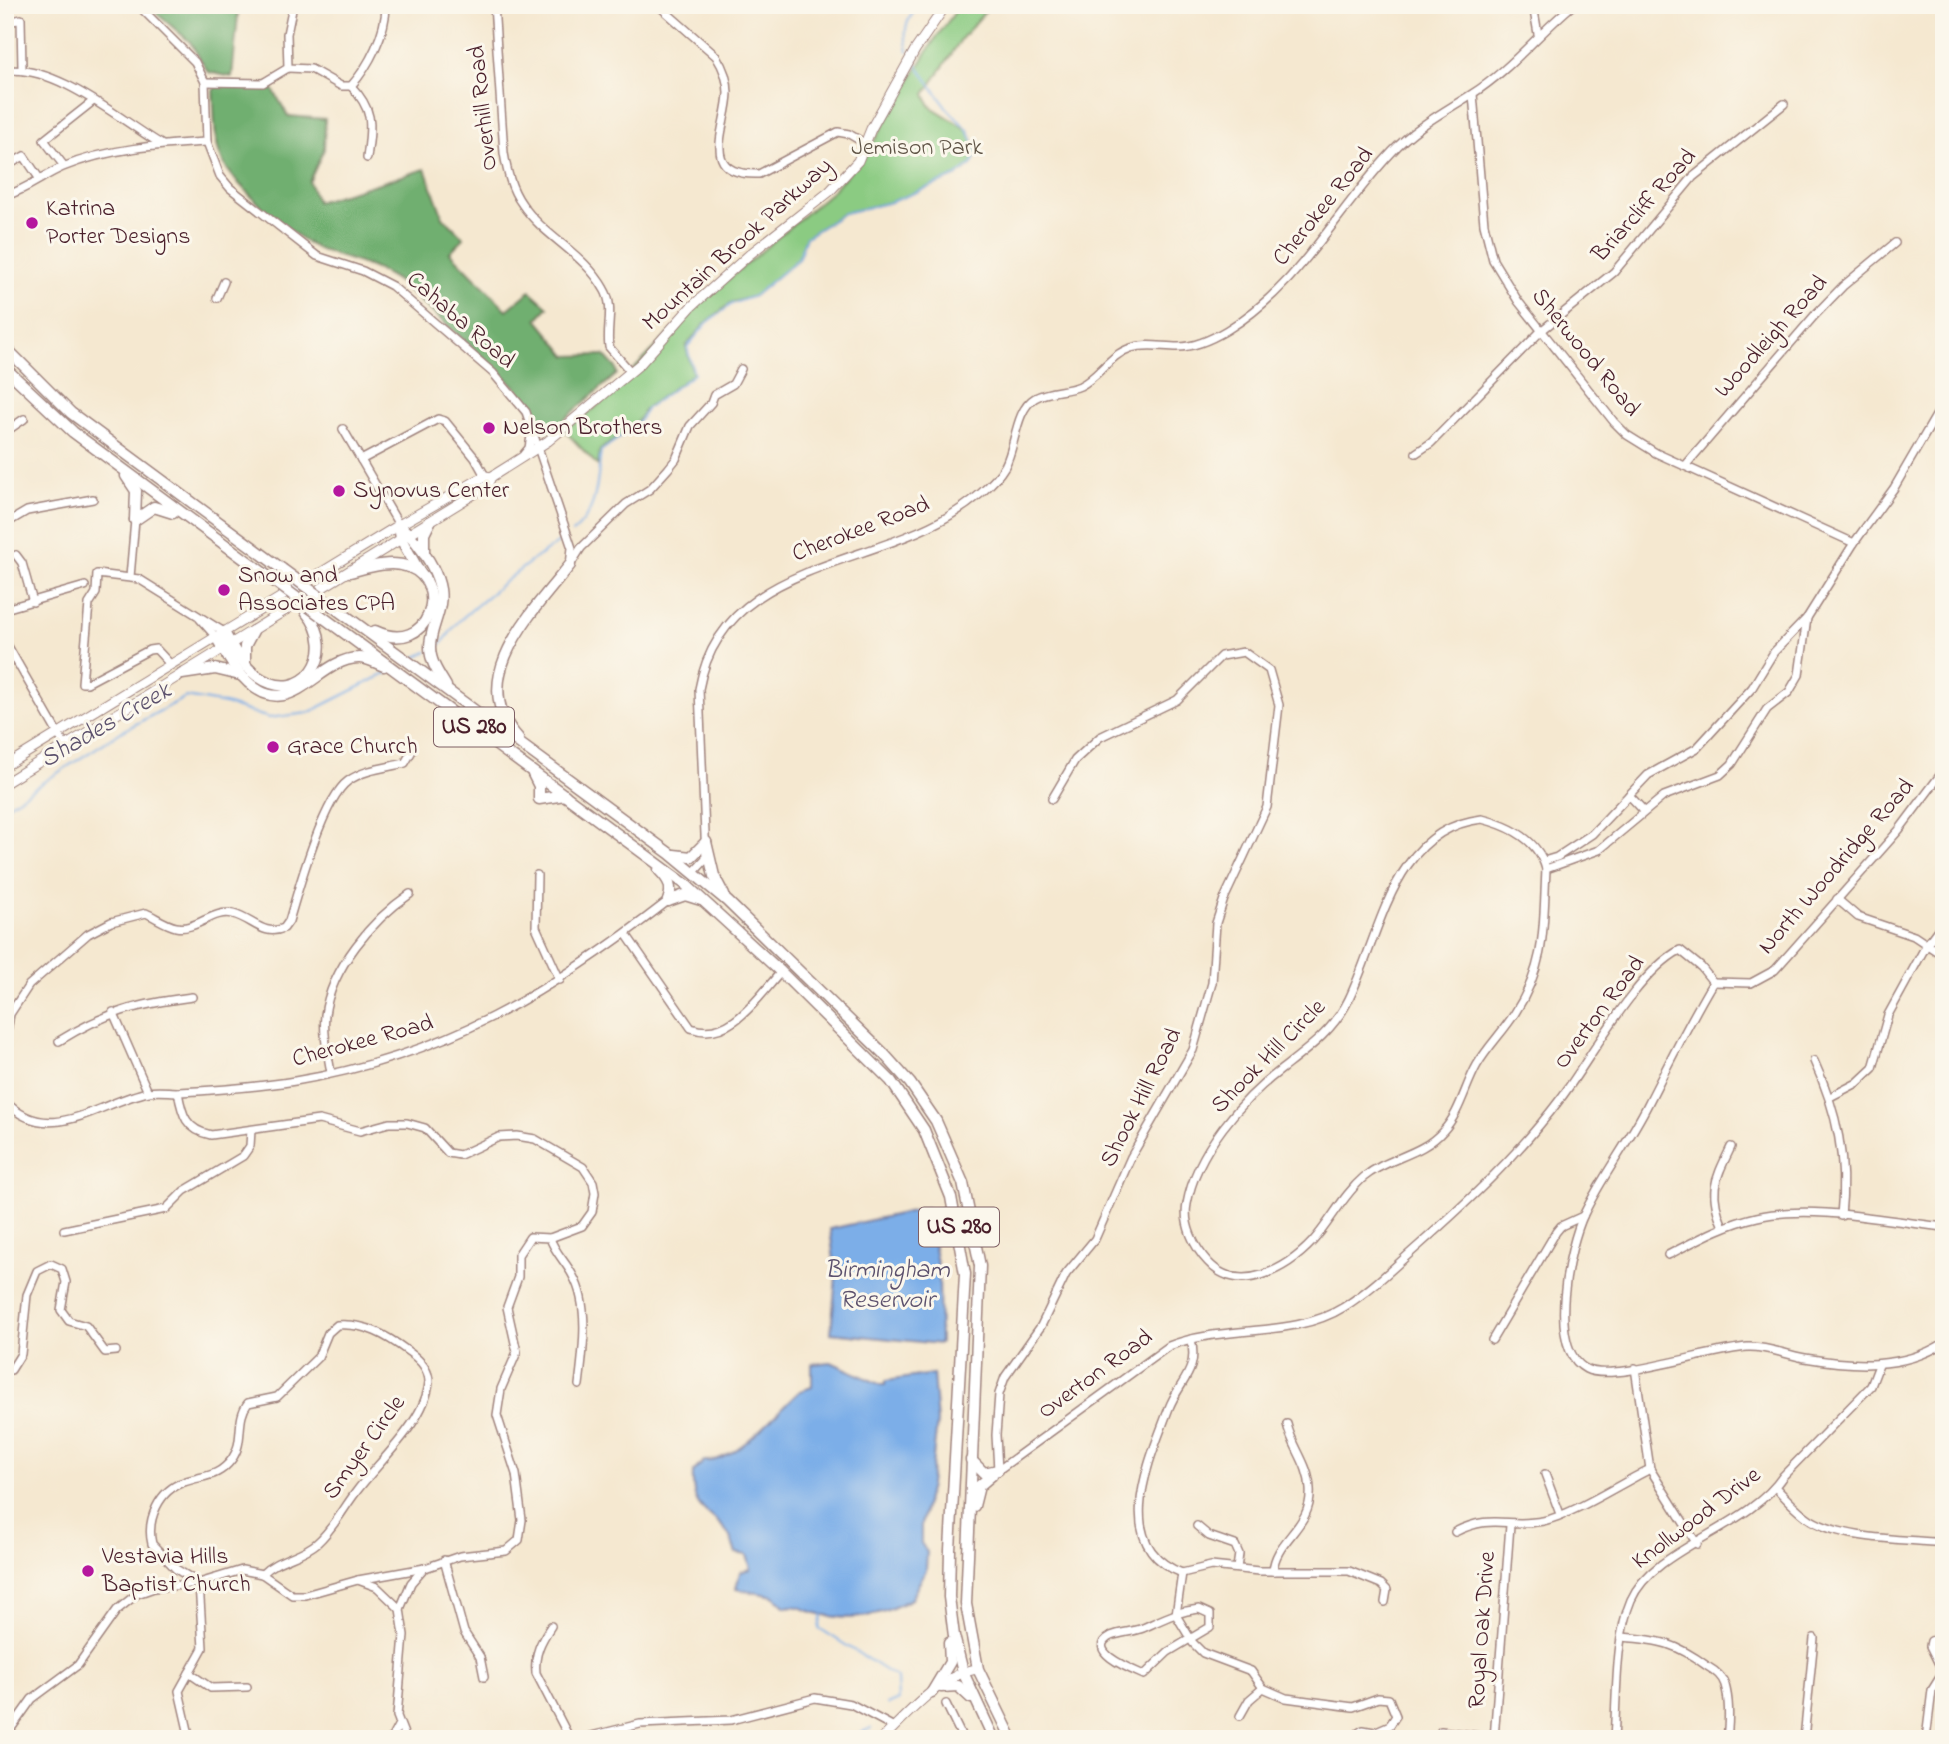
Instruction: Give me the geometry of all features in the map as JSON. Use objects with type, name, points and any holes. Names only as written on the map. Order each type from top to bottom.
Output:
[{"type":"highway","name":"US 280","points":[[5,347],[71,413],[669,853],[727,901],[893,1063],[936,1121],[954,1157],[971,1210],[980,1266],[966,1604],[978,1670],[1012,1739]]},
{"type":"highway","points":[[5,368],[53,415],[208,533],[219,548],[267,580],[306,612],[317,626],[320,655],[306,682]]},
{"type":"highway","points":[[119,467],[136,491],[135,520]]},
{"type":"highway","points":[[135,520],[154,507],[192,521]]},
{"type":"highway","points":[[424,556],[424,534],[430,522]]},
{"type":"highway","points":[[353,620],[391,637],[401,638],[416,632],[428,618],[431,608],[430,591],[399,525]]},
{"type":"highway","points":[[406,537],[424,556],[441,594],[430,645],[432,661],[449,692]]},
{"type":"highway","points":[[350,572],[376,565],[396,565],[411,568],[422,576]]},
{"type":"highway","points":[[529,751],[503,715],[499,673],[505,654],[519,629],[570,565]]},
{"type":"highway","name":"US 280","points":[[267,580],[408,678],[640,850],[705,902],[781,972],[891,1081],[924,1130],[951,1197],[965,1274],[950,1550],[952,1623],[963,1672],[994,1739]]},
{"type":"highway","points":[[243,670],[245,646],[253,631]]},
{"type":"highway","points":[[220,634],[243,670],[262,692],[290,694],[306,682],[351,659],[366,658],[408,678]]},
{"type":"highway","points":[[182,674],[215,669],[243,670]]},
{"type":"highway","points":[[530,769],[539,786],[539,799],[565,795]]},
{"type":"highway","points":[[584,809],[678,872],[693,873]]},
{"type":"highway","points":[[669,853],[691,857],[706,842]]},
{"type":"highway","points":[[706,842],[714,876],[727,901]]},
{"type":"highway","points":[[640,850],[670,883],[668,901],[685,895],[705,902]]},
{"type":"highway","points":[[965,1274],[968,1340],[961,1475],[970,1482]]},
{"type":"highway","points":[[963,1451],[966,1466],[971,1460],[984,1473],[995,1473]]},
{"type":"highway","points":[[966,1574],[975,1497],[979,1486],[995,1473]]},
{"type":"highway","points":[[936,1689],[950,1662],[944,1603],[950,1550]]},
{"type":"highway","points":[[936,1689],[958,1686],[976,1705]]},
{"type":"main road","name":"Mountain Brook Parkway","points":[[488,477],[539,447],[579,415],[630,371],[691,307],[750,254],[829,192],[858,161],[904,69],[946,5]]},
{"type":"main road","points":[[5,783],[487,486],[488,477]]},
{"type":"main road","points":[[5,766],[399,525],[488,477]]},
{"type":"main road","points":[[882,1739],[936,1689],[963,1672],[978,1670]]},
{"type":"street","points":[[138,5],[180,45],[209,82],[272,80],[288,68],[312,69],[341,86],[351,86],[369,110],[371,130],[367,158]]},
{"type":"street","points":[[288,68],[287,34],[293,5]]},
{"type":"street","points":[[351,86],[363,73],[373,53],[386,5]]},
{"type":"street","name":"Overhill Road","points":[[494,5],[504,153],[508,176],[526,209],[586,263],[605,290],[610,305],[609,347],[630,371]]},
{"type":"street","points":[[658,5],[716,56],[722,65],[728,91],[718,145],[721,157],[729,167],[744,175],[759,174],[838,132],[849,134],[866,144]]},
{"type":"street","points":[[1533,5],[1538,34]]},
{"type":"street","name":"Cherokee Road","points":[[693,873],[706,859],[699,689],[703,666],[724,629],[733,620],[783,582],[817,566],[913,536],[952,514],[1003,469],[1015,447],[1022,413],[1034,398],[1079,386],[1131,348],[1181,347],[1203,342],[1258,309],[1308,261],[1394,149],[1436,114],[1473,94],[1573,5]]},
{"type":"street","points":[[5,23],[21,19],[22,69]]},
{"type":"street","points":[[5,71],[22,69],[45,74],[161,145]]},
{"type":"street","name":"Cahaba Road","points":[[209,82],[207,142],[220,176],[230,187],[317,256],[363,271],[392,286],[493,373],[520,401],[532,425],[572,548],[570,565]]},
{"type":"street","name":"Sherwood Road","points":[[1473,94],[1488,242],[1504,281],[1541,331],[1627,435],[1685,466],[1854,543]]},
{"type":"street","points":[[64,166],[44,140],[92,102]]},
{"type":"street","name":"Briarcliff Road","points":[[1416,453],[1430,443],[1541,331],[1619,266],[1693,177],[1784,104]]},
{"type":"street","points":[[5,196],[64,166],[95,155],[161,145],[207,142]]},
{"type":"street","points":[[5,167],[24,156],[39,178]]},
{"type":"street","name":"Woodleigh Road","points":[[1685,466],[1814,316],[1843,286],[1895,243]]},
{"type":"street","points":[[217,298],[224,282]]},
{"type":"street","points":[[570,565],[599,530],[626,504],[650,489],[668,469],[676,459],[690,426],[711,403],[714,395],[726,389],[741,369]]},
{"type":"street","points":[[1545,864],[1592,834],[1648,775],[1697,748],[1752,688],[1774,652],[1807,618],[1821,598],[1854,543],[1894,488],[1944,402]]},
{"type":"street","points":[[5,432],[24,419]]},
{"type":"street","points":[[361,460],[438,419],[445,421],[488,477]]},
{"type":"street","points":[[521,459],[529,448],[532,425]]},
{"type":"street","points":[[343,429],[399,525]]},
{"type":"street","points":[[5,524],[27,511],[93,499]]},
{"type":"street","points":[[130,577],[135,520]]},
{"type":"street","points":[[16,555],[22,563],[33,602]]},
{"type":"street","points":[[170,664],[167,657],[156,649],[149,650],[88,683],[82,683],[89,604],[96,593],[97,574],[139,579],[189,610],[220,634]]},
{"type":"street","points":[[5,609],[85,586]]},
{"type":"street","points":[[1545,864],[1573,862],[1599,849],[1619,836],[1664,796],[1720,775],[1732,764],[1767,709],[1789,692],[1799,675],[1807,618]]},
{"type":"street","points":[[5,641],[65,746]]},
{"type":"street","name":"Shook Hill Road","points":[[995,1473],[999,1394],[1005,1377],[1041,1326],[1066,1274],[1095,1239],[1131,1157],[1193,1050],[1212,983],[1216,922],[1262,819],[1270,793],[1279,705],[1269,670],[1244,652],[1221,656],[1177,700],[1129,721],[1083,750],[1052,799]]},
{"type":"street","points":[[5,1043],[10,1014],[29,985],[88,934],[111,922],[146,913],[173,927],[186,928],[222,913],[235,914],[267,931],[284,928],[289,921],[305,864],[345,782],[372,769],[405,763],[412,751]]},
{"type":"street","name":"North Woodridge Road","points":[[1713,982],[1743,985],[1764,978],[1787,958],[1899,830],[1944,770]]},
{"type":"street","points":[[1629,795],[1644,811]]},
{"type":"street","name":"Shook Hill Circle","points":[[1482,819],[1517,831],[1545,864],[1540,961],[1514,1016],[1482,1057],[1444,1131],[1416,1152],[1365,1176],[1313,1241],[1266,1276],[1246,1279],[1230,1276],[1213,1267],[1194,1242],[1186,1205],[1209,1149],[1252,1094],[1311,1047],[1345,1008],[1361,974],[1387,899],[1423,847],[1447,828],[1482,819]]},
{"type":"street","points":[[537,875],[536,928],[560,980]]},
{"type":"street","points":[[331,1073],[325,1025],[330,995],[347,961],[373,927],[410,894]]},
{"type":"street","points":[[1838,899],[1858,917],[1914,936],[1944,956]]},
{"type":"street","name":"Cherokee Road","points":[[7,1105],[33,1119],[54,1122],[78,1119],[148,1092],[268,1084],[331,1073],[440,1043],[491,1020],[560,980],[668,901]]},
{"type":"street","points":[[1830,1097],[1857,1083],[1872,1068],[1888,1015],[1927,944],[1944,921]]},
{"type":"street","points":[[626,934],[691,1028],[703,1033],[731,1026],[781,972]]},
{"type":"street","name":"Overton Road","points":[[970,1482],[995,1473],[1162,1349],[1191,1339],[1317,1319],[1347,1305],[1491,1182],[1563,1096],[1595,1045],[1660,963],[1680,950],[1701,967],[1713,982]]},
{"type":"street","points":[[1713,982],[1683,1032],[1647,1106],[1583,1216],[1563,1299],[1565,1339],[1573,1356],[1584,1368],[1595,1372],[1636,1368],[1751,1346],[1804,1358],[1880,1365],[1919,1356],[1944,1343]]},
{"type":"street","points":[[59,1041],[113,1012],[140,1003],[192,997]]},
{"type":"street","points":[[113,1012],[148,1092]]},
{"type":"street","points":[[1815,1061],[1830,1097],[1843,1152],[1841,1216]]},
{"type":"street","points":[[5,1737],[32,1699],[78,1665],[117,1610],[153,1588],[199,1583],[242,1570],[262,1574],[292,1595],[305,1595],[358,1580],[425,1567],[444,1560],[506,1551],[519,1540],[522,1520],[516,1474],[498,1415],[501,1389],[517,1352],[507,1307],[518,1277],[518,1255],[525,1241],[532,1236],[550,1238],[582,1226],[592,1212],[593,1182],[583,1167],[535,1139],[499,1138],[460,1155],[448,1153],[425,1128],[407,1123],[389,1123],[360,1131],[319,1120],[211,1135],[198,1132],[189,1126],[181,1111],[178,1092]]},
{"type":"street","points":[[64,1230],[166,1209],[184,1191],[243,1156],[250,1146],[251,1130]]},
{"type":"street","points":[[1723,1227],[1713,1197],[1714,1182],[1731,1147]]},
{"type":"street","points":[[1668,1255],[1723,1227],[1769,1215],[1804,1213],[1944,1227]]},
{"type":"street","points":[[1492,1340],[1556,1232],[1561,1226],[1583,1216]]},
{"type":"street","points":[[550,1238],[553,1249],[573,1276],[580,1294],[582,1359],[579,1385]]},
{"type":"street","points":[[8,1367],[21,1354],[27,1295],[37,1271],[51,1264],[62,1269],[66,1282],[61,1310],[69,1321],[86,1326],[105,1352],[116,1351]]},
{"type":"street","name":"Smyer Circle","points":[[199,1583],[176,1569],[152,1544],[150,1520],[158,1505],[170,1489],[183,1482],[214,1476],[230,1461],[240,1446],[240,1413],[248,1403],[277,1397],[318,1357],[328,1333],[337,1325],[367,1327],[385,1334],[416,1357],[427,1370],[428,1391],[417,1414],[384,1461],[356,1491],[316,1544],[271,1565],[262,1574]]},
{"type":"street","points":[[1191,1339],[1195,1354],[1193,1366],[1170,1406],[1144,1481],[1139,1509],[1147,1547],[1158,1560],[1182,1573],[1211,1566],[1273,1571],[1349,1571],[1381,1584],[1387,1590],[1385,1602]]},
{"type":"street","name":"Knollwood Drive","points":[[1614,1739],[1622,1637],[1626,1616],[1639,1586],[1660,1566],[1744,1514],[1775,1487],[1871,1386],[1880,1365]]},
{"type":"street","points":[[1636,1368],[1650,1469],[1697,1544]]},
{"type":"street","points":[[1273,1571],[1275,1556],[1299,1528],[1310,1502],[1305,1465],[1299,1449],[1290,1437],[1287,1424]]},
{"type":"street","points":[[1455,1532],[1487,1520],[1510,1525],[1546,1520],[1650,1469]]},
{"type":"street","points":[[1545,1474],[1560,1514]]},
{"type":"street","points":[[1775,1487],[1802,1513],[1820,1524],[1848,1533],[1944,1543]]},
{"type":"street","name":"Royal Oak Drive","points":[[1494,1738],[1510,1525]]},
{"type":"street","points":[[1197,1526],[1209,1536],[1235,1545],[1239,1554],[1237,1568]]},
{"type":"street","points":[[444,1560],[464,1632],[480,1657],[484,1677]]},
{"type":"street","points":[[406,1739],[399,1724],[397,1708],[404,1635],[400,1609],[411,1583],[425,1567]]},
{"type":"street","points":[[1182,1573],[1176,1615],[1203,1653],[1251,1671],[1263,1688],[1286,1698],[1353,1707],[1378,1698],[1389,1699],[1396,1716],[1390,1725],[1376,1736],[1359,1731],[1349,1739]]},
{"type":"street","points":[[358,1580],[377,1587],[400,1609]]},
{"type":"street","points":[[190,1739],[179,1691],[203,1648],[199,1583]]},
{"type":"street","points":[[1199,1609],[1210,1614],[1210,1627],[1168,1651],[1144,1675],[1108,1658],[1104,1651],[1104,1643],[1109,1637],[1176,1615],[1180,1611],[1199,1609]]},
{"type":"street","points":[[551,1626],[540,1642],[535,1662],[536,1673],[570,1739]]},
{"type":"street","points":[[1622,1637],[1661,1640],[1680,1646],[1725,1682],[1728,1706],[1727,1739]]},
{"type":"street","points":[[1804,1739],[1814,1638]]},
{"type":"street","points":[[1926,1739],[1932,1690],[1943,1672],[1930,1646],[1931,1641],[1938,1638],[1944,1642]]},
{"type":"street","points":[[189,1673],[211,1688],[247,1687]]},
{"type":"street","points":[[1240,1716],[1249,1700],[1263,1688]]},
{"type":"street","points":[[579,1739],[640,1724],[731,1720],[815,1698],[851,1704],[894,1727]]},
{"type":"street","points":[[946,1704],[963,1739]]},
{"type":"street","points":[[391,1739],[399,1724]]},
{"type":"street","points":[[1441,1731],[1494,1738]]},
{"type":"green space","points":[[147,5],[233,5],[238,15],[232,77],[208,72],[190,42]]},
{"type":"green space","name":"Jemison Park","points":[[960,5],[991,5],[962,38],[925,94],[930,106],[968,130],[977,152],[972,164],[957,176],[891,202],[844,213],[806,237],[798,259],[754,296],[731,303],[706,323],[686,346],[693,374],[646,408],[635,425],[600,450],[598,466],[564,430],[595,408],[697,306],[830,193],[867,153],[933,42]]},
{"type":"green space","points":[[218,84],[249,87],[270,84],[288,116],[325,119],[324,149],[309,182],[317,202],[425,169],[443,217],[464,238],[450,252],[507,310],[530,291],[548,307],[537,319],[567,356],[604,355],[616,368],[617,374],[551,431],[539,429],[528,404],[515,386],[400,283],[372,268],[310,245],[252,197],[228,170],[217,144],[213,91]]},
{"type":"water","name":"Birmingham Reservoir","points":[[926,1208],[939,1273],[940,1344],[831,1333],[836,1276],[830,1229]]},
{"type":"water","points":[[831,1362],[881,1385],[885,1385],[885,1381],[933,1374],[937,1422],[930,1485],[921,1525],[921,1543],[927,1552],[926,1570],[911,1599],[876,1614],[853,1618],[785,1607],[774,1596],[736,1589],[740,1572],[751,1569],[747,1555],[736,1553],[727,1532],[697,1502],[693,1485],[693,1472],[704,1461],[716,1460],[729,1454],[755,1435],[800,1391],[812,1387],[812,1364]]},
{"type":"waterway","name":"Shades Creek","points":[[908,51],[906,27],[919,5]]},
{"type":"waterway","name":"Shades Creek","points":[[572,533],[581,525],[592,506],[601,451],[636,426],[647,408],[694,374],[687,347],[707,323],[732,304],[754,296],[798,259],[806,237],[844,213],[891,202],[957,176],[972,164],[977,152],[968,130],[947,108],[913,59]]},
{"type":"waterway","name":"Shades Creek","points":[[435,647],[443,642],[460,620],[498,588],[564,539]]},
{"type":"waterway","name":"Shades Creek","points":[[415,658],[427,652]]},
{"type":"waterway","name":"Shades Creek","points":[[5,807],[121,732],[186,697],[225,704],[269,718],[308,713],[387,673]]},
{"type":"waterway","points":[[822,1615],[819,1628],[897,1678],[898,1700],[887,1705]]},
{"type":"waterway","points":[[847,1739],[871,1728]]},
{"type":"place","name":"Katrina Porter Designs","points":[[32,223]]},
{"type":"place","name":"Nelson Brothers","points":[[489,428]]},
{"type":"place","name":"Synovus Center","points":[[339,491]]},
{"type":"place","name":"Snow and Associates CPA","points":[[224,590]]},
{"type":"place","name":"Grace Church","points":[[273,747]]},
{"type":"place","name":"Vestavia Hills Baptist Church","points":[[88,1571]]}]
